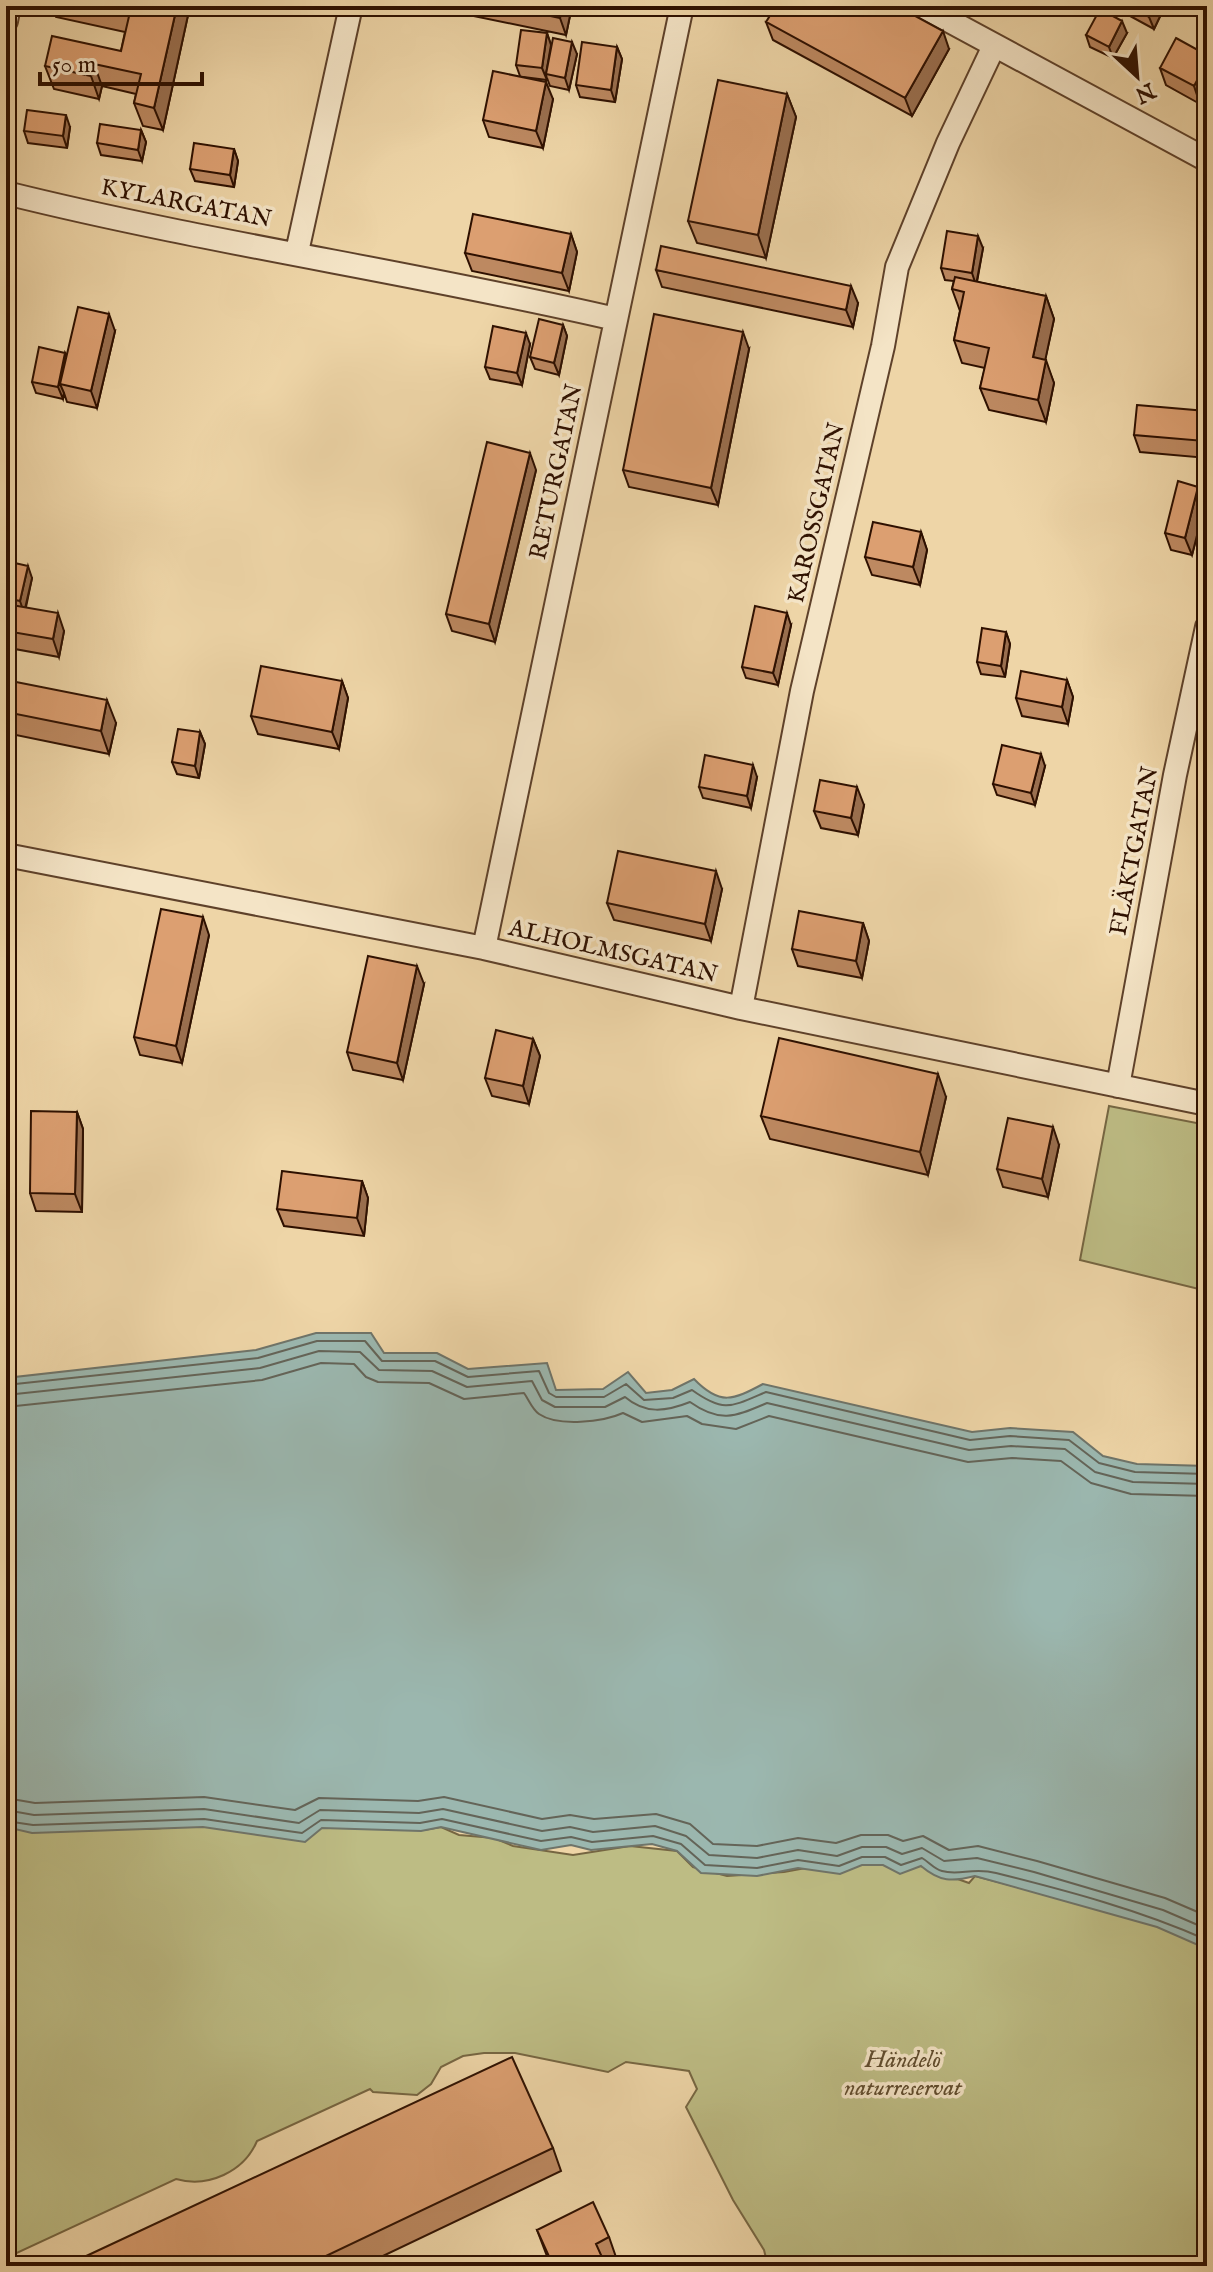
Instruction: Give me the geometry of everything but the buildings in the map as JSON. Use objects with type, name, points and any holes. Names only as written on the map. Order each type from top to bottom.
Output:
[{"type":"street","points":[[6,21],[9,6]]},
{"type":"street","name":"KYLARGATAN","points":[[6,193],[297,252],[351,6]]},
{"type":"street","name":"RETURGATAN","points":[[484,948],[682,6]]},
{"type":"street","points":[[922,6],[1207,160]]},
{"type":"street","name":"KAROSSGATAN","points":[[741,1008],[802,691],[883,346],[897,267],[948,143],[994,46]]},
{"type":"street","points":[[297,252],[615,319]]},
{"type":"street","name":"FLÄKTGATAN","points":[[1118,1086],[1207,627]]},
{"type":"street","name":"ALHOLMSGATAN","points":[[6,855],[484,948],[741,1008],[1207,1104]]},
{"type":"green space","points":[[1109,1106],[1207,1125],[1207,1291],[1080,1260]]},
{"type":"green space","name":"Händelö naturreservat","points":[[6,1817],[150,1829],[213,1824],[424,1830],[441,1827],[459,1835],[494,1838],[513,1846],[573,1855],[630,1846],[677,1851],[693,1867],[727,1876],[784,1872],[860,1858],[898,1858],[969,1883],[975,1876],[1207,1936],[1207,2266],[768,2266],[764,2250],[733,2200],[686,2107],[697,2089],[689,2071],[626,2062],[608,2072],[515,2053],[463,2056],[441,2067],[431,2084],[417,2095],[373,2092],[370,2089],[257,2141],[243,2161],[224,2175],[200,2181],[176,2179],[6,2258]]},
{"type":"water","points":[[316,1333],[371,1333],[384,1353],[437,1353],[468,1369],[547,1363],[556,1390],[603,1389],[628,1372],[646,1393],[672,1390],[694,1379],[703,1388],[727,1398],[763,1384],[972,1432],[1010,1428],[1073,1432],[1103,1456],[1137,1464],[1207,1466],[1207,1949],[1157,1927],[975,1876],[953,1880],[940,1878],[921,1866],[900,1874],[883,1865],[862,1865],[840,1874],[798,1868],[757,1876],[701,1873],[677,1851],[652,1844],[591,1850],[571,1845],[541,1850],[441,1827],[421,1831],[322,1828],[305,1842],[203,1827],[32,1833],[6,1827],[6,1378],[256,1350]]}]
